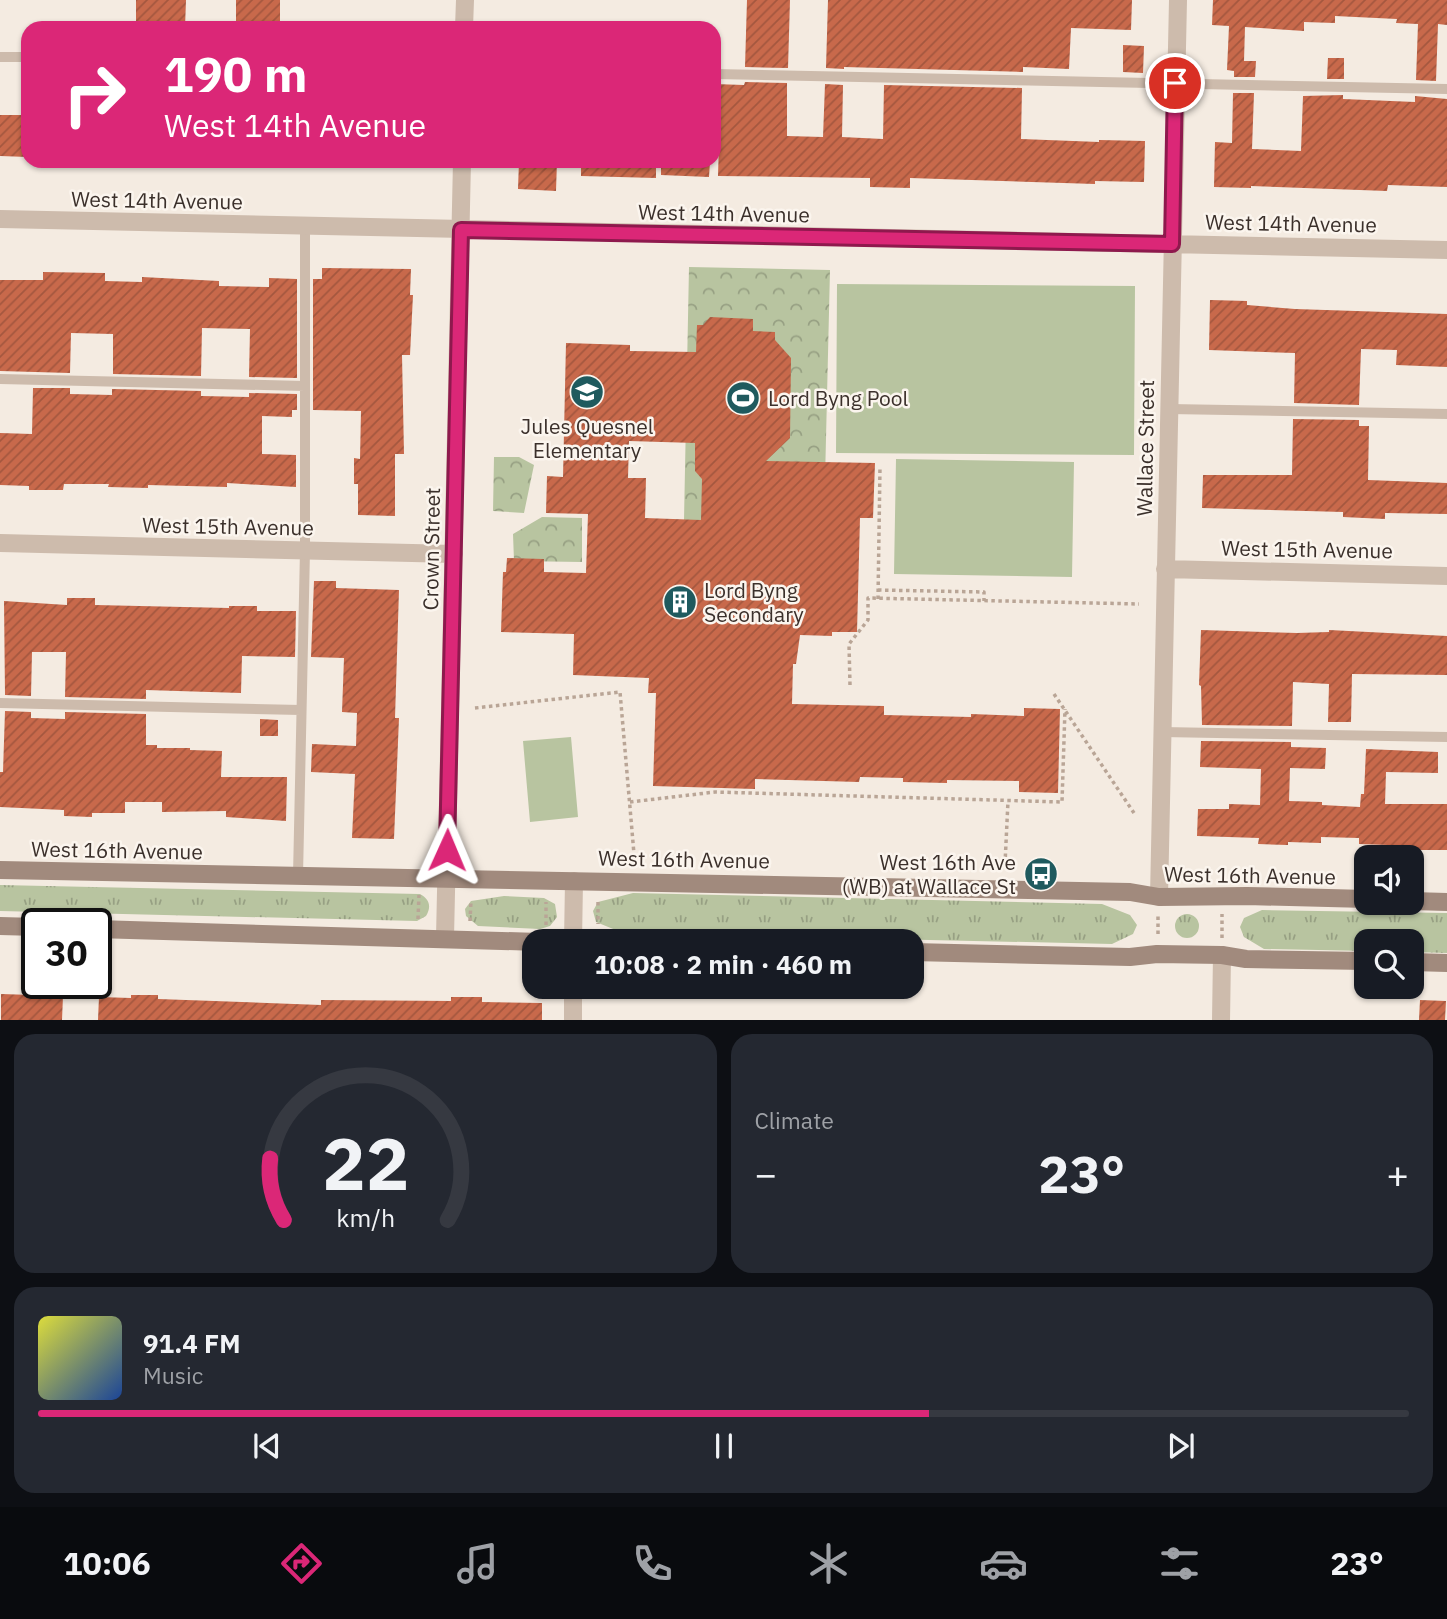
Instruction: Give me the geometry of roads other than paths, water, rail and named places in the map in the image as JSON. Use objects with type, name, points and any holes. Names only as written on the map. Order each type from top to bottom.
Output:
[{"type":"main road","name":"West 16th Avenue","points":[[0,870],[1130,892],[1159,897],[1247,896],[1354,900]]},
{"type":"main road","points":[[1424,901],[1447,902]]},
{"type":"main road","points":[[0,926],[21,927]]},
{"type":"main road","points":[[112,929],[445,939],[522,936]]},
{"type":"main road","points":[[924,952],[1130,957],[1157,954],[1222,955],[1246,959],[1354,961]]},
{"type":"main road","points":[[1424,962],[1447,962]]},
{"type":"street","points":[[464,21],[465,0]]},
{"type":"street","name":"Wallace Street","points":[[1159,897],[1178,0]]},
{"type":"street","name":"Crown Street","points":[[445,939],[462,168]]},
{"type":"street","name":"West 14th Avenue","points":[[0,219],[1447,250]]},
{"type":"street","name":"West 15th Avenue","points":[[0,543],[454,554]]},
{"type":"street","name":"West 15th Avenue","points":[[1165,569],[1447,576]]},
{"type":"street","points":[[573,929],[575,880]]},
{"type":"street","points":[[1221,1020],[1222,955]]},
{"type":"street","points":[[573,999],[573,1020]]},
{"type":"lane","points":[[0,57],[21,57]]},
{"type":"lane","points":[[721,74],[1447,89]]},
{"type":"lane","points":[[298,876],[305,550],[305,227]]},
{"type":"lane","points":[[0,379],[305,386]]},
{"type":"lane","points":[[1169,409],[1447,414]]},
{"type":"lane","points":[[0,704],[301,710]]},
{"type":"lane","points":[[1162,732],[1447,737]]},
{"type":"place","name":"Jules Quesnel Elementary","points":[[587,392]]},
{"type":"place","name":"Lord Byng Pool","points":[[743,398]]},
{"type":"place","name":"Lord Byng Secondary","points":[[680,602]]},
{"type":"place","name":"West 16th Ave (WB) at Wallace St","points":[[1041,874]]}]
